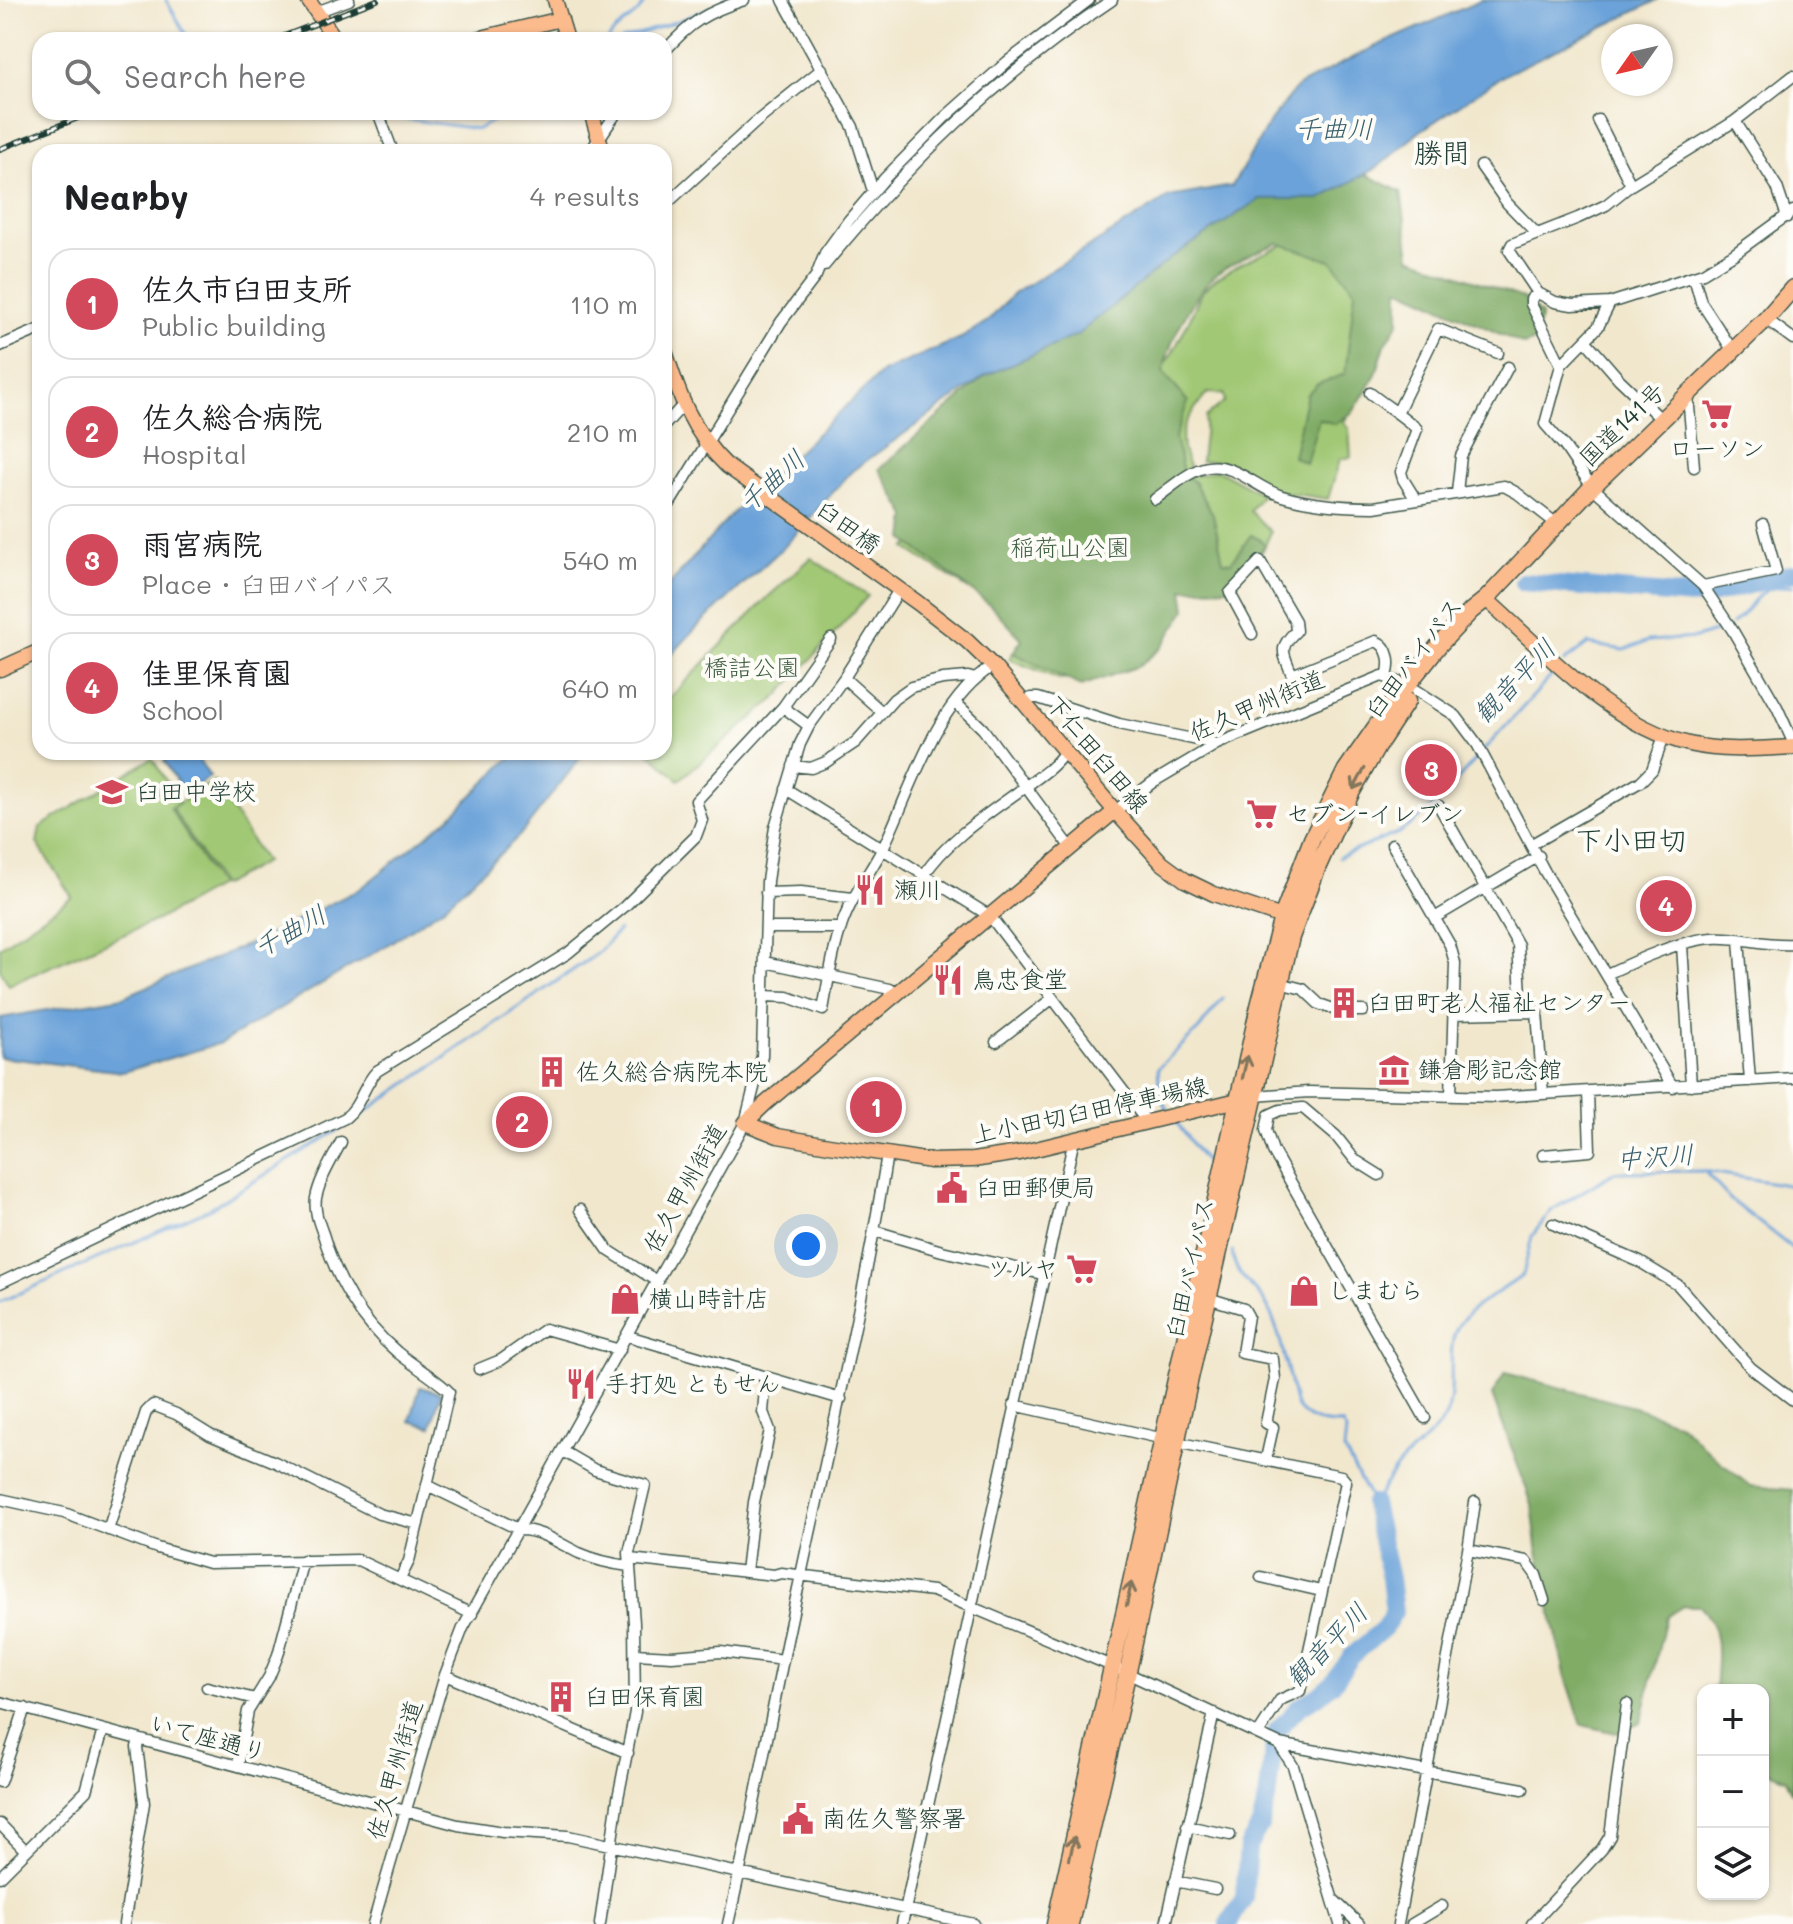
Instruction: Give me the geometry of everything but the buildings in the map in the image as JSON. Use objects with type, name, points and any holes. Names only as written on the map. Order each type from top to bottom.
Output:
[{"type":"highway","name":"国道141号","points":[[1486,599],[1592,487],[1766,319],[1793,288]]},
{"type":"highway","name":"臼田バイパス","points":[[1070,1924],[1237,1101],[1312,839],[1346,770],[1411,688],[1439,645],[1486,599]]},
{"type":"highway","name":"臼田バイパス","points":[[1170,1440],[1208,1298],[1255,1096],[1289,919]]},
{"type":"highway","name":"臼田バイパス","points":[[1055,1924],[1120,1671]]},
{"type":"main road","points":[[555,0],[565,32]]},
{"type":"main road","points":[[312,6],[330,32]]},
{"type":"main road","points":[[507,32],[561,19]]},
{"type":"main road","points":[[593,120],[601,144]]},
{"type":"main road","points":[[672,374],[682,406],[709,448]]},
{"type":"main road","name":"臼田橋","points":[[709,448],[748,483],[884,579]]},
{"type":"main road","name":"下仁田臼田線","points":[[884,579],[960,635],[993,666],[1162,863],[1185,880],[1226,899],[1289,919]]},
{"type":"main road","points":[[1486,599],[1606,704],[1635,723],[1689,744],[1722,749],[1793,744]]},
{"type":"main road","points":[[0,669],[32,655]]},
{"type":"main road","name":"佐久甲州街道","points":[[745,1123],[1115,811]]},
{"type":"main road","name":"上小田切臼田停車場線","points":[[745,1123],[778,1136],[887,1154],[931,1161],[973,1160],[1019,1153],[1255,1096]]},
{"type":"street","points":[[312,6],[349,0]]},
{"type":"street","points":[[672,43],[699,18],[744,0]]},
{"type":"street","points":[[783,0],[853,127],[873,191]]},
{"type":"street","points":[[672,501],[709,448],[781,322],[818,269],[825,253],[873,191],[944,118],[1007,62],[1089,0]]},
{"type":"street","points":[[818,269],[942,135],[1033,56],[1112,0]]},
{"type":"street","points":[[672,199],[756,122],[822,69]]},
{"type":"street","points":[[1735,121],[1777,187],[1790,214],[1734,254],[1694,277],[1610,303],[1572,305],[1555,302],[1538,293],[1509,250],[1512,244],[1595,211],[1631,185],[1735,121],[1793,76]]},
{"type":"street","points":[[381,120],[390,144]]},
{"type":"street","points":[[601,144],[613,120]]},
{"type":"street","points":[[1598,120],[1631,185]]},
{"type":"street","points":[[1481,166],[1507,203],[1537,234]]},
{"type":"street","points":[[1694,277],[1701,302],[1733,351]]},
{"type":"street","points":[[1538,293],[1531,299],[1531,304],[1561,365]]},
{"type":"street","points":[[1610,303],[1598,327],[1561,365],[1545,424],[1592,487],[1706,592],[1733,631],[1777,707],[1793,744]]},
{"type":"street","points":[[1766,319],[1793,339]]},
{"type":"street","points":[[1398,411],[1438,329],[1498,353]]},
{"type":"street","points":[[0,346],[32,332]]},
{"type":"street","points":[[1586,341],[1619,379],[1661,419]]},
{"type":"street","points":[[1457,492],[1461,456],[1508,367]]},
{"type":"street","points":[[1370,393],[1386,407],[1398,411],[1417,429],[1401,472],[1416,500]]},
{"type":"street","points":[[1688,395],[1694,467]]},
{"type":"street","points":[[672,417],[682,406]]},
{"type":"street","points":[[1155,499],[1194,471],[1219,466],[1278,495],[1355,507],[1374,507],[1504,486],[1558,525]]},
{"type":"street","points":[[1706,592],[1776,571],[1763,524]]},
{"type":"street","points":[[1252,634],[1230,593],[1260,561],[1295,621],[1296,631],[1283,645],[1292,675],[1376,641],[1383,645],[1389,657],[1391,664],[1387,676],[1456,716],[1465,725],[1545,872],[1673,1087]]},
{"type":"street","points":[[745,1123],[762,1056],[769,853],[786,789],[809,726],[844,678],[899,590]]},
{"type":"street","points":[[0,1283],[345,1118],[357,1105],[363,1090],[377,1071],[529,980],[568,953],[624,907],[696,836],[702,820],[696,801],[760,728],[783,707],[831,639]]},
{"type":"street","points":[[764,996],[788,997],[823,1010],[841,928],[853,898],[882,849],[939,726],[975,679],[993,666]]},
{"type":"street","name":"佐久甲州街道","points":[[1115,811],[1153,782],[1217,744],[1387,676]]},
{"type":"street","points":[[844,678],[882,712]]},
{"type":"street","points":[[793,766],[811,768],[856,742],[894,699],[911,687],[943,679],[975,679]]},
{"type":"street","points":[[1025,702],[1038,698],[1119,724],[1217,744]]},
{"type":"street","points":[[955,702],[983,729],[1071,848]]},
{"type":"street","points":[[783,707],[809,726]]},
{"type":"street","points":[[1532,844],[1640,782],[1652,770],[1664,736]]},
{"type":"street","points":[[924,875],[935,858],[1053,767],[1065,751]]},
{"type":"street","points":[[786,789],[990,916],[1147,1122]]},
{"type":"street","points":[[1439,806],[1518,945],[1522,1011]]},
{"type":"street","points":[[1392,844],[1436,917],[1455,963],[1451,1096]]},
{"type":"street","points":[[1436,917],[1539,856]]},
{"type":"street","points":[[766,893],[801,892],[853,898]]},
{"type":"street","points":[[766,928],[841,928]]},
{"type":"street","points":[[1607,974],[1682,945],[1712,938],[1771,946],[1793,944]]},
{"type":"street","points":[[1739,940],[1750,1081]]},
{"type":"street","points":[[1682,945],[1691,1085]]},
{"type":"street","points":[[765,962],[830,974],[890,989],[898,994]]},
{"type":"street","points":[[1279,983],[1303,989],[1319,1004],[1339,1011],[1363,1011]]},
{"type":"street","points":[[996,1042],[1053,998]]},
{"type":"street","points":[[1454,1014],[1537,1012],[1543,1094]]},
{"type":"street","points":[[1255,1096],[1309,1092],[1451,1096],[1543,1094],[1793,1078]]},
{"type":"street","points":[[1543,1155],[1590,1151],[1588,1092]]},
{"type":"street","points":[[1379,1175],[1355,1160],[1336,1136],[1303,1108],[1280,1110],[1269,1115],[1266,1130],[1273,1151],[1425,1418]]},
{"type":"street","name":"佐久甲州街道","points":[[373,1924],[445,1675],[463,1628],[745,1123]]},
{"type":"street","points":[[902,1924],[1074,1139]]},
{"type":"street","points":[[341,1142],[321,1181],[316,1201],[331,1263],[374,1330],[425,1375],[445,1384],[449,1392],[409,1561],[400,1579]]},
{"type":"street","points":[[728,1924],[800,1576],[841,1399],[875,1231],[887,1154]]},
{"type":"street","points":[[580,1210],[608,1250],[658,1282]]},
{"type":"street","points":[[1553,1224],[1640,1262],[1678,1285],[1751,1368],[1793,1400]]},
{"type":"street","points":[[875,1231],[942,1251],[1042,1274]]},
{"type":"street","points":[[1208,1298],[1244,1309],[1248,1316],[1242,1353],[1273,1359],[1275,1379],[1266,1423],[1273,1427],[1266,1459]]},
{"type":"street","points":[[479,1369],[501,1360],[545,1329],[620,1350]]},
{"type":"street","points":[[628,1336],[841,1399]]},
{"type":"street","points":[[746,1572],[754,1502],[770,1430],[763,1412],[766,1377]]},
{"type":"street","points":[[108,1530],[146,1412],[153,1405],[379,1514],[418,1524]]},
{"type":"street","points":[[1014,1405],[1345,1479],[1300,1691],[1280,1700],[1270,1740]]},
{"type":"street","points":[[564,1452],[595,1470],[645,1485],[630,1539],[635,1712],[600,1924]]},
{"type":"street","points":[[427,1485],[520,1530],[532,1530],[581,1554],[611,1564],[800,1576],[933,1591],[1120,1671],[1270,1740],[1523,1789]]},
{"type":"street","points":[[1,1501],[64,1513],[209,1563],[358,1560],[472,1614]]},
{"type":"street","points":[[1398,1924],[1475,1502]]},
{"type":"street","points":[[1468,1550],[1526,1561],[1536,1575],[1544,1600]]},
{"type":"street","points":[[238,1766],[248,1711],[269,1677],[278,1655],[303,1560]]},
{"type":"street","points":[[1261,1577],[1321,1591]]},
{"type":"street","points":[[635,1654],[672,1656],[721,1652],[783,1660]]},
{"type":"street","points":[[445,1675],[628,1753]]},
{"type":"street","points":[[207,1687],[255,1699]]},
{"type":"street","name":"いて座通り","points":[[0,1702],[479,1829],[552,1833],[974,1924]]},
{"type":"street","points":[[1532,1924],[1602,1849],[1610,1836],[1627,1704]]},
{"type":"street","points":[[0,1782],[25,1708]]},
{"type":"street","points":[[1166,1924],[1214,1713]]},
{"type":"street","points":[[0,1877],[86,1791],[103,1730]]},
{"type":"street","points":[[124,1924],[144,1803],[137,1747],[139,1740]]},
{"type":"street","points":[[1270,1740],[1293,1766],[1340,1924]]},
{"type":"street","points":[[0,1824],[26,1851]]},
{"type":"street","points":[[1187,1826],[1230,1835]]},
{"type":"street","points":[[1175,1881],[1215,1889]]},
{"type":"street","points":[[1333,1899],[1359,1924]]},
{"type":"street","points":[[1412,1924],[1442,1906]]},
{"type":"green space","points":[[1365,174],[1401,192],[1410,257],[1523,298],[1541,315],[1535,341],[1524,345],[1399,288],[1399,322],[1385,345],[1376,374],[1353,412],[1335,424],[1319,419],[1306,463],[1293,457],[1307,394],[1317,384],[1345,374],[1355,291],[1332,261],[1278,243],[1222,270],[1193,302],[1177,331],[1163,372],[1188,402],[1175,437],[1183,472],[1194,482],[1213,514],[1223,561],[1231,562],[1251,535],[1265,546],[1227,588],[1183,589],[1186,610],[1162,647],[1139,666],[1081,686],[1013,653],[1022,639],[990,605],[904,539],[907,516],[879,469],[985,376],[1077,335],[1172,257],[1260,199],[1320,199]]},
{"type":"green space","name":"稲荷山公園","points":[[1293,240],[1357,259],[1363,389],[1367,393],[1355,402],[1344,422],[1349,429],[1351,457],[1340,459],[1328,499],[1281,492],[1223,462],[1201,461],[1206,417],[1225,401],[1223,394],[1208,393],[1187,422],[1183,432],[1183,452],[1195,476],[1218,470],[1262,494],[1250,511],[1271,532],[1262,552],[1227,588],[1183,589],[1087,676],[1059,679],[1009,659],[1022,639],[993,603],[906,548],[949,514],[1160,373],[1198,299],[1212,282]]},
{"type":"green space","name":"橋詰公園","points":[[811,558],[868,596],[778,696],[679,780],[658,760],[672,760],[672,696],[768,597]]},
{"type":"green space","points":[[153,760],[179,802],[170,808],[218,886],[159,919],[9,985],[0,970],[0,947],[72,897],[37,843],[40,827]]},
{"type":"green space","points":[[214,781],[265,862],[221,886],[172,808]]},
{"type":"green space","points":[[1505,1373],[1641,1409],[1680,1424],[1750,1486],[1793,1490],[1793,1794],[1786,1779],[1769,1772],[1769,1684],[1715,1684],[1715,1635],[1700,1606],[1683,1606],[1666,1617],[1641,1723],[1616,1733],[1582,1725],[1565,1674],[1537,1547],[1532,1504],[1492,1395]]},
{"type":"water","name":"千曲川","points":[[1482,0],[1658,0],[1609,24],[1601,24],[1601,28],[1506,74],[1419,132],[1378,167],[1320,199],[1260,199],[1172,257],[1077,335],[985,376],[852,471],[785,546],[700,624],[672,654],[672,582],[729,517],[882,372],[961,338],[989,320],[1013,294],[1169,197],[1232,186],[1271,120],[1298,86],[1372,48]]},
{"type":"water","points":[[199,760],[210,777],[184,793],[164,761]]},
{"type":"water","name":"千曲川","points":[[508,760],[579,760],[520,835],[444,907],[384,947],[221,1043],[123,1072],[0,1057],[0,1018],[123,997],[260,939],[360,889],[450,817]]},
{"type":"water","points":[[420,1387],[441,1393],[431,1427],[410,1421]]},
{"type":"waterway","points":[[166,0],[184,32]]},
{"type":"waterway","points":[[615,32],[638,12],[646,0]]},
{"type":"waterway","points":[[645,32],[728,0]]},
{"type":"waterway","points":[[413,120],[478,129],[494,120]]},
{"type":"waterway","points":[[1523,582],[1704,597],[1793,573]]},
{"type":"waterway","name":"観音平川","points":[[1732,624],[1763,593],[1793,586]]},
{"type":"waterway","name":"観音平川","points":[[1564,662],[1588,644],[1624,650],[1648,641],[1696,638],[1726,628]]},
{"type":"waterway","name":"観音平川","points":[[1483,751],[1556,671]]},
{"type":"waterway","name":"観音平川","points":[[1339,857],[1400,832],[1430,810],[1478,757]]},
{"type":"waterway","points":[[0,1302],[209,1209],[343,1127],[598,953],[619,930]]},
{"type":"waterway","name":"観音平川","points":[[1170,1113],[1160,1098],[1158,1068],[1199,1029],[1223,998]]},
{"type":"waterway","name":"観音平川","points":[[1174,1119],[1209,1167]]},
{"type":"waterway","points":[[1704,1171],[1731,1200],[1793,1249]]},
{"type":"waterway","name":"中沢川","points":[[1232,1251],[1238,1270],[1263,1299],[1273,1320],[1296,1406],[1316,1421],[1342,1424],[1346,1431],[1344,1450],[1373,1504],[1397,1467],[1444,1419],[1451,1396],[1452,1344],[1460,1323],[1482,1303],[1523,1275],[1532,1236],[1552,1210],[1615,1172],[1704,1171],[1793,1186]]},
{"type":"waterway","name":"観音平川","points":[[1228,1924],[1244,1898],[1248,1847],[1260,1826],[1267,1799],[1276,1731],[1299,1707],[1332,1684],[1351,1657],[1384,1628],[1394,1612],[1390,1578],[1373,1504]]},
{"type":"railway","points":[[295,32],[377,0]]},
{"type":"railway","points":[[0,149],[73,120]]},
{"type":"place","name":"ローソン","points":[[1717,414]]},
{"type":"place","name":"雨宮病院","points":[[1431,770]]},
{"type":"place","name":"臼田中学校","points":[[112,792]]},
{"type":"place","name":"セブン-イレブン","points":[[1262,814]]},
{"type":"place","name":"瀬川","points":[[870,890]]},
{"type":"place","name":"佳里保育園","points":[[1666,906]]},
{"type":"place","name":"鳥忠食堂","points":[[948,980]]},
{"type":"place","name":"臼田町老人福祉センター","points":[[1344,1003]]},
{"type":"place","name":"鎌倉彫記念館","points":[[1394,1070]]},
{"type":"place","name":"佐久総合病院本院","points":[[552,1072]]},
{"type":"place","name":"佐久市臼田支所","points":[[876,1107]]},
{"type":"place","name":"佐久総合病院","points":[[522,1122]]},
{"type":"place","name":"臼田郵便局","points":[[952,1188]]},
{"type":"place","name":"ツルヤ","points":[[1082,1269]]},
{"type":"place","name":"しまむら","points":[[1304,1291]]},
{"type":"place","name":"横山時計店","points":[[625,1299]]},
{"type":"place","name":"手打処 ともせん","points":[[581,1384]]},
{"type":"place","name":"臼田保育園","points":[[561,1697]]},
{"type":"place","name":"南佐久警察署","points":[[798,1819]]},
{"type":"district","name":"勝間","points":[[1442,153]]},
{"type":"district","name":"下小田切","points":[[1631,840]]}]
